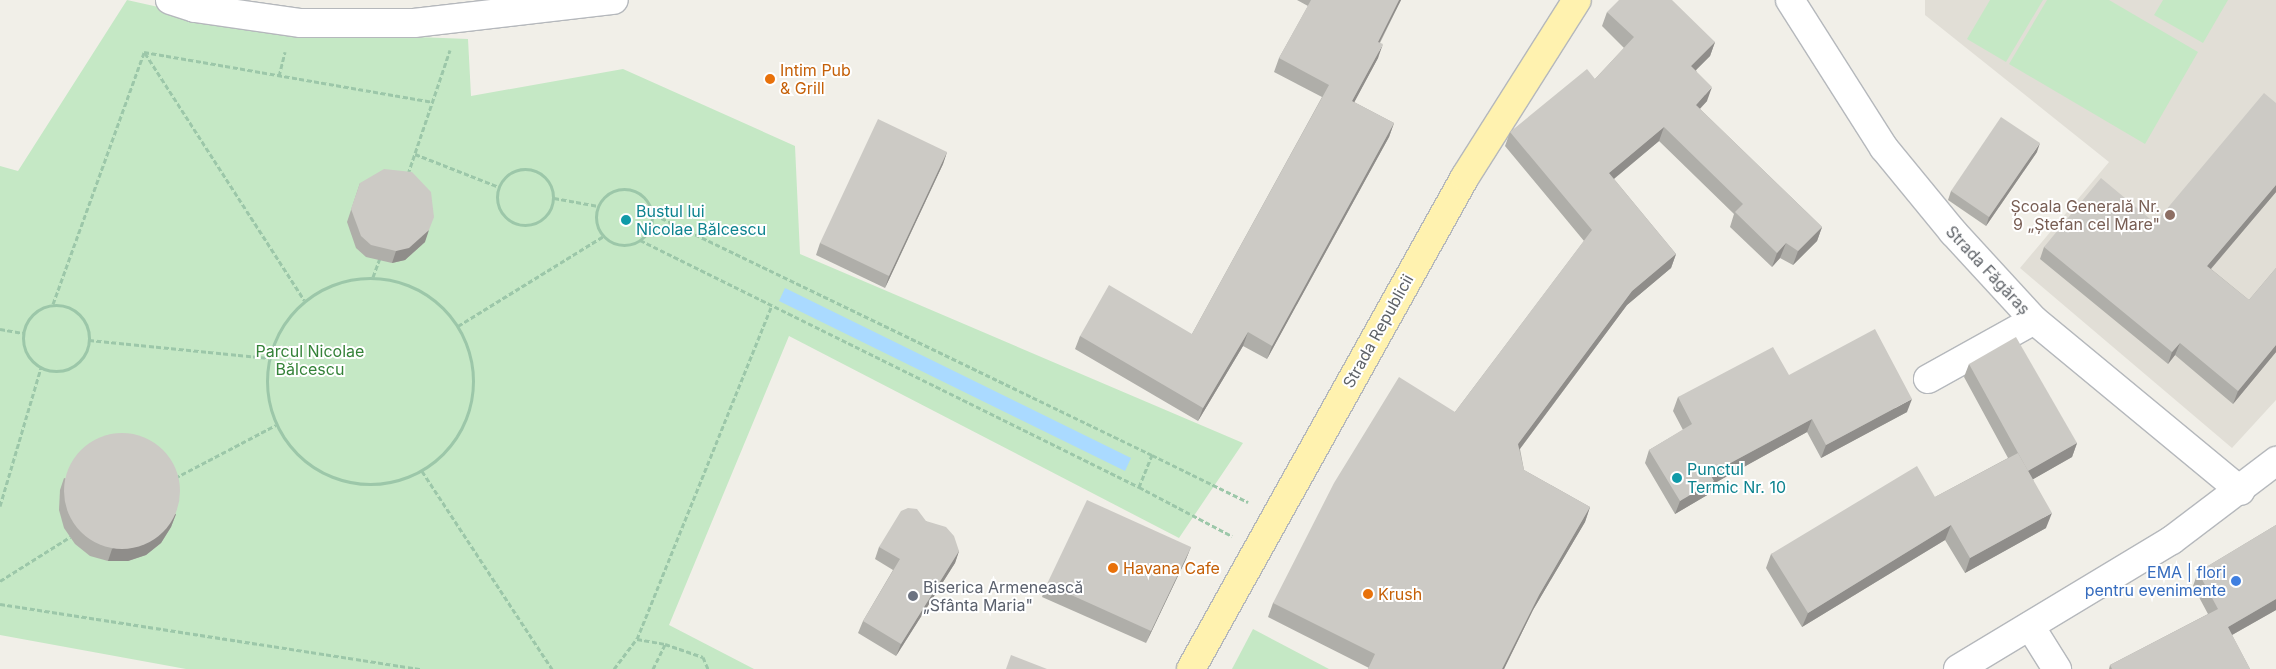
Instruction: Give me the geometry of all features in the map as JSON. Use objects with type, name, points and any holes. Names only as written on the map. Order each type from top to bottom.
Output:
[{"type":"main road","name":"Strada Republicii","points":[[1191,669],[1256,548],[1465,177],[1577,0]]},
{"type":"street","points":[[170,0],[195,8],[301,24],[414,23],[461,18],[502,7],[614,0]]},
{"type":"street","name":"Strada Făgăraș","points":[[1790,0],[1884,148],[1953,232],[2034,320],[2241,490]]},
{"type":"street","points":[[1928,379],[2034,320]]},
{"type":"street","points":[[1958,669],[2172,540],[2241,490],[2276,461]]},
{"type":"street","points":[[2030,626],[2057,669]]},
{"type":"path","points":[[405,183],[461,18]]},
{"type":"path","points":[[144,52],[432,102]]},
{"type":"path","points":[[144,52],[304,300]]},
{"type":"path","points":[[53,304],[144,52]]},
{"type":"path","points":[[415,154],[499,188]]},
{"type":"path","points":[[532,170],[548,180],[554,198],[552,207],[541,221],[523,226],[506,219],[500,212],[497,203],[499,188],[513,171],[532,170]]},
{"type":"path","points":[[651,213],[648,231],[640,240],[627,245],[617,244],[604,236],[597,225],[598,206],[610,193],[627,190],[643,198],[651,213],[1274,516]]},
{"type":"path","points":[[554,198],[598,206]]},
{"type":"path","points":[[458,326],[604,236]]},
{"type":"path","points":[[640,240],[1139,487],[1256,548]]},
{"type":"path","points":[[373,277],[383,249]]},
{"type":"path","points":[[373,277],[402,281],[432,297],[458,326],[470,352],[474,386],[467,420],[448,449],[422,471],[390,483],[356,484],[323,474],[295,453],[276,425],[267,392],[269,358],[282,326],[304,300],[334,283],[373,277]]},
{"type":"path","points":[[53,304],[65,306],[84,319],[90,340],[80,362],[71,368],[50,371],[40,368],[26,353],[23,333],[32,314],[53,304]]},
{"type":"path","points":[[614,669],[637,639],[772,305]]},
{"type":"path","points":[[0,329],[23,333]]},
{"type":"path","points":[[90,340],[269,358]]},
{"type":"path","points":[[0,506],[40,368]]},
{"type":"path","points":[[170,481],[276,425]]},
{"type":"path","points":[[1139,487],[1152,455]]},
{"type":"path","points":[[422,471],[552,669]]},
{"type":"path","points":[[0,581],[70,536]]},
{"type":"path","points":[[0,604],[421,669]]},
{"type":"path","points":[[637,639],[665,644],[702,658],[708,669]]},
{"type":"path","points":[[653,669],[665,644]]},
{"type":"shaded area","name":"Școala Generală Nr. 9 „Ștefan cel Mare\"","points":[[1925,0],[2276,0],[2276,400],[2232,448],[2020,268],[2109,162],[1925,15]]},
{"type":"green space","name":"Parcul Nicolae Bălcescu","points":[[127,0],[266,31],[468,39],[471,96],[623,69],[795,146],[800,254],[1243,443],[1179,538],[789,336],[669,625],[754,669],[186,669],[0,635],[0,166],[18,171]]},
{"type":"green space","points":[[1990,0],[2043,0],[2006,62],[1967,39]]},
{"type":"green space","points":[[2047,0],[2109,0],[2198,52],[2145,144],[2009,64]]},
{"type":"green space","points":[[2163,0],[2228,0],[2203,43],[2154,15]]},
{"type":"green space","points":[[1253,629],[1329,669],[1232,669]]},
{"type":"water","points":[[785,288],[1131,458],[1125,471],[779,301]]},
{"type":"building","points":[[1311,0],[1399,0],[1378,42],[1383,44],[1352,101],[1394,123],[1272,346],[1248,332],[1203,408],[1080,336],[1109,285],[1192,334],[1329,85],[1279,58]]},
{"type":"building","points":[[1619,0],[1672,0],[1715,42],[1691,66],[1712,87],[1696,105],[1822,227],[1798,251],[1786,243],[1777,253],[1735,212],[1743,204],[1664,127],[1609,173],[1676,254],[1632,291],[1518,444],[1524,470],[1590,507],[1539,595],[1502,669],[1368,669],[1375,654],[1273,603],[1334,483],[1399,377],[1455,412],[1592,230],[1510,132],[1587,69],[1595,79],[1634,37],[1607,12]]},
{"type":"building","points":[[2264,93],[2276,103],[2276,185],[2207,266],[2249,300],[2276,268],[2276,345],[2238,391],[2180,343],[2172,352],[2044,247],[2101,178],[2155,223]]},
{"type":"building","points":[[2001,117],[2040,143],[1989,217],[1951,191]]},
{"type":"building","points":[[878,119],[947,152],[889,276],[820,243]]},
{"type":"building","points":[[384,169],[412,172],[431,192],[434,217],[429,230],[409,248],[396,251],[371,245],[361,236],[351,209],[360,183]]},
{"type":"building","points":[[1875,329],[1912,399],[1826,445],[1812,419],[1710,474],[1714,481],[1680,501],[1649,450],[1692,424],[1678,397],[1773,347],[1789,375]]},
{"type":"building","points":[[2016,337],[2077,443],[2028,471],[1969,364]]},
{"type":"building","points":[[122,433],[144,437],[163,450],[176,469],[180,491],[176,513],[163,532],[144,545],[122,549],[100,545],[81,532],[68,513],[64,491],[68,469],[81,450],[100,437]]},
{"type":"building","points":[[2018,453],[2052,513],[1970,558],[1951,525],[1808,613],[1771,554],[1917,466],[1935,497]]},
{"type":"building","points":[[1087,500],[1191,547],[1151,631],[1047,584]]},
{"type":"building","name":"Biserica Armenească „Sfânta Maria\"","points":[[908,508],[917,509],[926,521],[946,527],[954,536],[959,551],[901,644],[863,621],[900,559],[879,547],[901,511]]},
{"type":"building","points":[[2276,525],[2276,599],[2228,627],[2250,669],[2112,669],[2110,665],[2218,609],[2198,572]]},
{"type":"building","points":[[1011,655],[1047,669],[1006,669]]},
{"type":"place","name":"Intim Pub & Grill","points":[[770,79]]},
{"type":"place","name":"Școala Generală Nr. 9 „Ștefan cel Mare\"","points":[[2170,215]]},
{"type":"place","name":"Bustul lui Nicolae Bălcescu","points":[[626,220]]},
{"type":"place","name":"Punctul Termic Nr. 10","points":[[1677,478]]},
{"type":"place","name":"Havana Cafe","points":[[1113,568]]},
{"type":"place","name":"EMA | flori pentru evenimente","points":[[2236,581]]},
{"type":"place","name":"Krush","points":[[1368,594]]},
{"type":"place","name":"Biserica Armenească „Sfânta Maria\"","points":[[913,596]]}]
